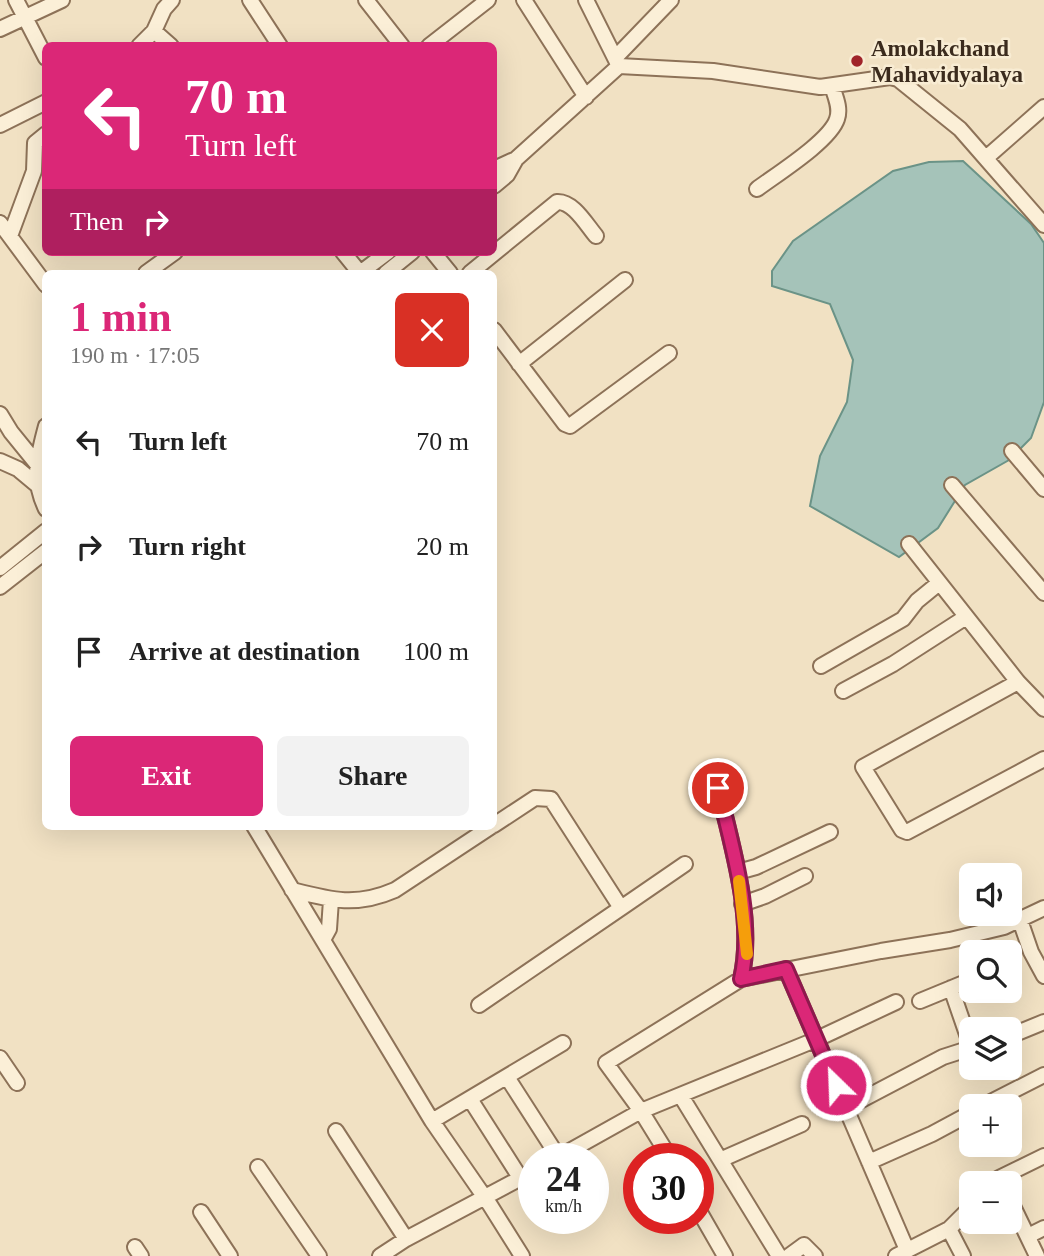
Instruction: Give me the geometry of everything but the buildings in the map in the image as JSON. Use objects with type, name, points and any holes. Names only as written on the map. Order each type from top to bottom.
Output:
[{"type":"street","points":[[16,0],[42,51]]},
{"type":"street","points":[[0,29],[62,0]]},
{"type":"street","points":[[143,42],[154,31],[172,0]]},
{"type":"street","points":[[366,0],[399,42]]},
{"type":"street","points":[[434,42],[488,0]]},
{"type":"street","points":[[524,0],[586,97]]},
{"type":"street","points":[[586,0],[618,61]]},
{"type":"street","points":[[498,167],[516,159],[586,97],[671,0]]},
{"type":"street","points":[[257,3],[278,42]]},
{"type":"street","points":[[154,31],[166,42]]},
{"type":"street","points":[[618,61],[713,71],[820,87],[890,77],[898,79],[960,129],[1044,225]]},
{"type":"street","points":[[757,189],[803,156],[837,121],[838,109],[832,86]]},
{"type":"street","points":[[0,125],[42,104]]},
{"type":"street","points":[[986,158],[1044,107]]},
{"type":"street","points":[[10,236],[34,171],[35,143],[42,137]]},
{"type":"street","points":[[497,251],[557,202],[570,205],[596,236]]},
{"type":"street","points":[[0,223],[42,280]]},
{"type":"street","points":[[150,270],[169,256]]},
{"type":"street","points":[[346,256],[358,270]]},
{"type":"street","points":[[364,270],[383,256]]},
{"type":"street","points":[[390,270],[407,256]]},
{"type":"street","points":[[436,256],[448,270]]},
{"type":"street","points":[[474,270],[491,256]]},
{"type":"street","points":[[519,364],[625,280]]},
{"type":"street","points":[[497,334],[565,424],[570,426],[669,353]]},
{"type":"street","points":[[0,414],[37,464]]},
{"type":"street","points":[[42,443],[36,484],[42,499]]},
{"type":"street","points":[[1012,451],[1044,489]]},
{"type":"street","points":[[0,461],[18,469],[36,484]]},
{"type":"street","points":[[952,485],[1044,593]]},
{"type":"street","points":[[0,568],[42,534]]},
{"type":"street","points":[[909,544],[1018,682],[1044,709]]},
{"type":"street","points":[[0,587],[42,554]]},
{"type":"street","points":[[821,666],[903,619],[917,601],[939,583]]},
{"type":"street","points":[[843,691],[901,659],[966,617]]},
{"type":"street","points":[[1018,682],[863,767],[902,830],[908,832],[1044,759]]},
{"type":"street","points":[[718,788],[738,872],[742,904],[747,955],[741,979]]},
{"type":"street","points":[[497,823],[535,798],[551,799],[621,908]]},
{"type":"street","points":[[256,830],[432,1121],[522,1256]]},
{"type":"street","points":[[292,890],[348,902],[382,895],[487,830]]},
{"type":"street","points":[[738,872],[756,867],[830,832]]},
{"type":"street","points":[[479,1005],[685,864]]},
{"type":"street","points":[[742,904],[805,876]]},
{"type":"street","points":[[323,940],[329,929],[331,900]]},
{"type":"street","points":[[1022,918],[1044,908]]},
{"type":"street","points":[[1022,925],[1031,952],[1044,976]]},
{"type":"street","points":[[661,1143],[606,1063],[741,979],[950,940],[1006,926]]},
{"type":"street","points":[[786,969],[869,1162],[902,1253],[949,1229],[959,1219]]},
{"type":"street","points":[[920,1001],[959,985]]},
{"type":"street","points":[[951,988],[961,1017]]},
{"type":"street","points":[[584,1143],[641,1111],[815,1040],[896,1002]]},
{"type":"street","points":[[1022,1031],[1044,1022]]},
{"type":"street","points":[[432,1121],[563,1043]]},
{"type":"street","points":[[846,1108],[959,1052]]},
{"type":"street","points":[[0,1058],[17,1083]]},
{"type":"street","points":[[1007,1094],[1044,1075]]},
{"type":"street","points":[[508,1077],[549,1143]]},
{"type":"street","points":[[681,1096],[779,1256]]},
{"type":"street","points":[[470,1099],[518,1163]]},
{"type":"street","points":[[869,1162],[959,1119]]},
{"type":"street","points":[[720,1160],[803,1124]]},
{"type":"street","points":[[337,1131],[406,1239]]},
{"type":"street","points":[[1016,1171],[1044,1156]]},
{"type":"street","points":[[258,1167],[319,1256]]},
{"type":"street","points":[[380,1256],[406,1239],[518,1180]]},
{"type":"street","points":[[201,1212],[230,1256]]},
{"type":"street","points":[[1022,1224],[1037,1256]]},
{"type":"street","points":[[1028,1236],[1044,1228]]},
{"type":"street","points":[[949,1229],[963,1256]]},
{"type":"street","points":[[712,1234],[725,1256]]},
{"type":"street","points":[[789,1256],[804,1245],[815,1256]]},
{"type":"water","points":[[963,161],[1031,224],[1044,243],[1044,402],[1031,438],[1009,460],[965,485],[938,528],[899,557],[810,506],[820,456],[847,402],[853,360],[830,304],[772,286],[772,271],[793,241],[893,171],[929,162]]},
{"type":"slow traffic","points":[[739,881],[747,954]]},
{"type":"place","name":"Amolakchand Mahavidyalaya","points":[[857,61]]},
{"type":"route","points":[[718,788],[738,872],[747,955],[741,979],[786,969],[836,1085]]}]
